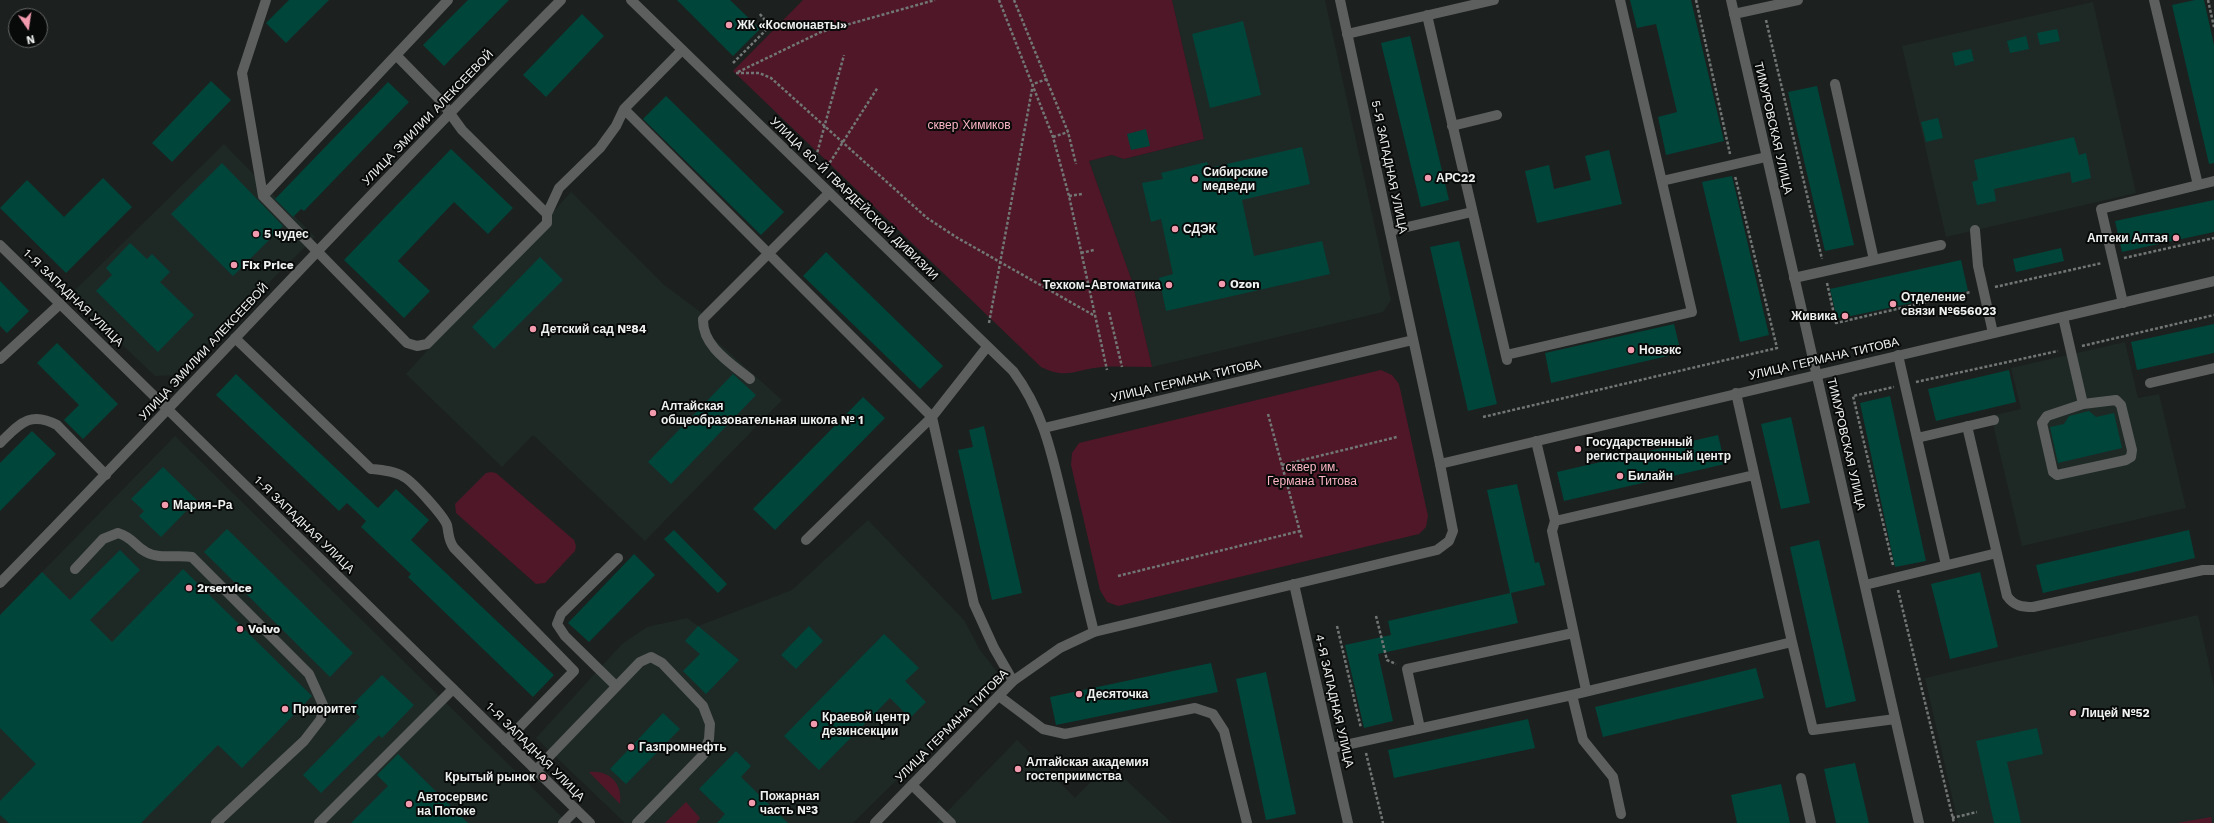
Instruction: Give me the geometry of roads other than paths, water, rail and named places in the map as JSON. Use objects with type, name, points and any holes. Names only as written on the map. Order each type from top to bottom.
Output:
[{"type":"street","points":[[266,0],[242,73],[262,196],[406,343],[417,346],[427,344],[548,223],[548,214],[559,188],[600,148],[616,126],[624,109],[682,50]]},
{"type":"street","points":[[262,196],[448,0]]},
{"type":"street","name":"УЛИЦА ЭМИЛИИ АЛЕКСЕЕВОЙ","points":[[0,584],[106,475],[317,251],[561,0]]},
{"type":"street","name":"УЛИЦА 80-Й ГВАРДЕЙСКОЙ ДИВИЗИИ","points":[[631,0],[1013,371],[1028,390],[1044,428]]},
{"type":"street","name":"5-Я ЗАПАДНАЯ УЛИЦА","points":[[1340,0],[1413,340]]},
{"type":"street","points":[[1347,34],[1494,0]]},
{"type":"street","points":[[1427,15],[1506,358],[1692,312],[1620,0]]},
{"type":"street","name":"ТИМУРОВСКАЯ УЛИЦА","points":[[1731,0],[1919,823]]},
{"type":"street","points":[[1734,14],[1798,0]]},
{"type":"street","points":[[2154,0],[2198,185]]},
{"type":"street","points":[[396,55],[451,113],[462,130],[548,214]]},
{"type":"street","points":[[1835,84],[1874,260]]},
{"type":"street","points":[[624,109],[932,417],[974,604],[994,648],[1013,681]]},
{"type":"street","points":[[1452,126],[1497,115]]},
{"type":"street","points":[[1662,181],[1766,157]]},
{"type":"street","points":[[2123,303],[2101,208],[2214,181]]},
{"type":"street","points":[[750,379],[719,354],[710,343],[703,330],[703,319],[829,193]]},
{"type":"street","points":[[1390,231],[1472,212]]},
{"type":"street","points":[[1975,230],[1978,266],[1993,333]]},
{"type":"street","name":"1-Я ЗАПАДНАЯ УЛИЦА","points":[[0,245],[590,823]]},
{"type":"street","points":[[1794,278],[1941,245]]},
{"type":"street","name":"УЛИЦА ГЕРМАНА ТИТОВА","points":[[1440,464],[2214,281]]},
{"type":"street","points":[[0,359],[60,304]]},
{"type":"street","points":[[2064,317],[2083,404]]},
{"type":"street","points":[[235,338],[371,469],[385,470],[404,477],[440,514],[447,526],[448,539],[454,548],[574,671],[506,741]]},
{"type":"street","name":"УЛИЦА ГЕРМАНА ТИТОВА","points":[[875,823],[1013,681],[1060,648],[1094,632],[1437,550],[1449,541],[1452,531],[1440,464],[1413,340],[1044,428]]},
{"type":"street","points":[[806,540],[932,417],[987,347]]},
{"type":"street","points":[[1898,355],[1946,565]]},
{"type":"street","points":[[2150,383],[2214,368]]},
{"type":"street","points":[[1736,393],[1813,730],[1895,719]]},
{"type":"street","points":[[2109,399],[2116,400],[2121,405],[2132,450],[2131,457],[2126,460],[2057,475],[2053,472],[2042,423],[2047,416],[2051,414],[2083,404],[2109,399]]},
{"type":"street","points":[[0,443],[22,422],[32,418],[46,419],[57,425],[106,475]]},
{"type":"street","points":[[1918,438],[1994,420]]},
{"type":"street","points":[[1967,426],[1996,553],[2007,596],[2011,603],[2022,607],[2033,607],[2203,570],[2214,570]]},
{"type":"street","points":[[1044,428],[1094,632]]},
{"type":"street","points":[[1536,441],[1555,520],[1552,531],[1586,690]]},
{"type":"street","points":[[1555,520],[1754,475]]},
{"type":"street","points":[[75,569],[102,540],[118,533],[129,536],[146,552],[163,557],[178,554],[192,557],[309,674],[312,679],[323,705],[321,719],[304,741],[216,823]]},
{"type":"street","points":[[1865,585],[1996,553]]},
{"type":"street","points":[[616,686],[565,636],[557,624],[561,614],[618,558]]},
{"type":"street","name":"4-Я ЗАПАДНАЯ УЛИЦА","points":[[1294,584],[1348,823]]},
{"type":"street","points":[[1420,728],[1407,668],[1573,632]]},
{"type":"street","points":[[1332,748],[1572,695],[1586,690],[1792,642]]},
{"type":"street","points":[[536,770],[640,662],[651,657],[662,663],[703,706],[710,724],[709,739],[703,755],[637,823]]},
{"type":"street","points":[[319,823],[453,689]]},
{"type":"street","points":[[1572,695],[1583,740],[1613,777],[1621,814]]},
{"type":"street","points":[[999,696],[1044,729],[1065,734],[1195,708],[1214,714],[1224,731],[1247,823]]},
{"type":"street","points":[[1801,778],[1811,823]]},
{"type":"street","points":[[912,784],[951,823]]},
{"type":"street","points":[[563,823],[576,810]]},
{"type":"place","name":"ЖК «Космонавты»","points":[[729,25]]},
{"type":"place","name":"АРС22","points":[[1428,178]]},
{"type":"place","name":"Сибирские медведи","points":[[1195,179]]},
{"type":"place","name":"СДЭК","points":[[1175,229]]},
{"type":"place","name":"5 чудес","points":[[256,234]]},
{"type":"place","name":"Аптеки Алтая","points":[[2176,238]]},
{"type":"place","name":"Fix Price","points":[[234,265]]},
{"type":"place","name":"Ozon","points":[[1222,284]]},
{"type":"place","name":"Техком-Автоматика","points":[[1169,285]]},
{"type":"place","name":"Отделение связи №656023","points":[[1893,304]]},
{"type":"place","name":"Живика","points":[[1845,316]]},
{"type":"place","name":"Детский сад №84","points":[[533,329]]},
{"type":"place","name":"Новэкс","points":[[1631,350]]},
{"type":"place","name":"Алтайская общеобразовательная школа № 1","points":[[653,413]]},
{"type":"place","name":"Государственный регистрационный центр","points":[[1578,449]]},
{"type":"place","name":"Билайн","points":[[1620,476]]},
{"type":"place","name":"Мария-Ра","points":[[165,505]]},
{"type":"place","name":"2rservice","points":[[189,588]]},
{"type":"place","name":"Volvo","points":[[240,629]]},
{"type":"place","name":"Десяточка","points":[[1079,694]]},
{"type":"place","name":"Приоритет","points":[[285,709]]},
{"type":"place","name":"Лицей №52","points":[[2073,713]]},
{"type":"place","name":"Краевой центр дезинсекции","points":[[814,724]]},
{"type":"place","name":"Газпромнефть","points":[[631,747]]},
{"type":"place","name":"Алтайская академия гостеприимства","points":[[1018,769]]},
{"type":"place","name":"Крытый рынок","points":[[543,777]]},
{"type":"place","name":"Пожарная часть №3","points":[[752,803]]},
{"type":"place","name":"Автосервис на Потоке","points":[[409,804]]},
{"type":"park label","name":"сквер Химиков","points":[[969,125]]},
{"type":"park label","name":"сквер им. Германа Титова","points":[[1312,474]]}]
